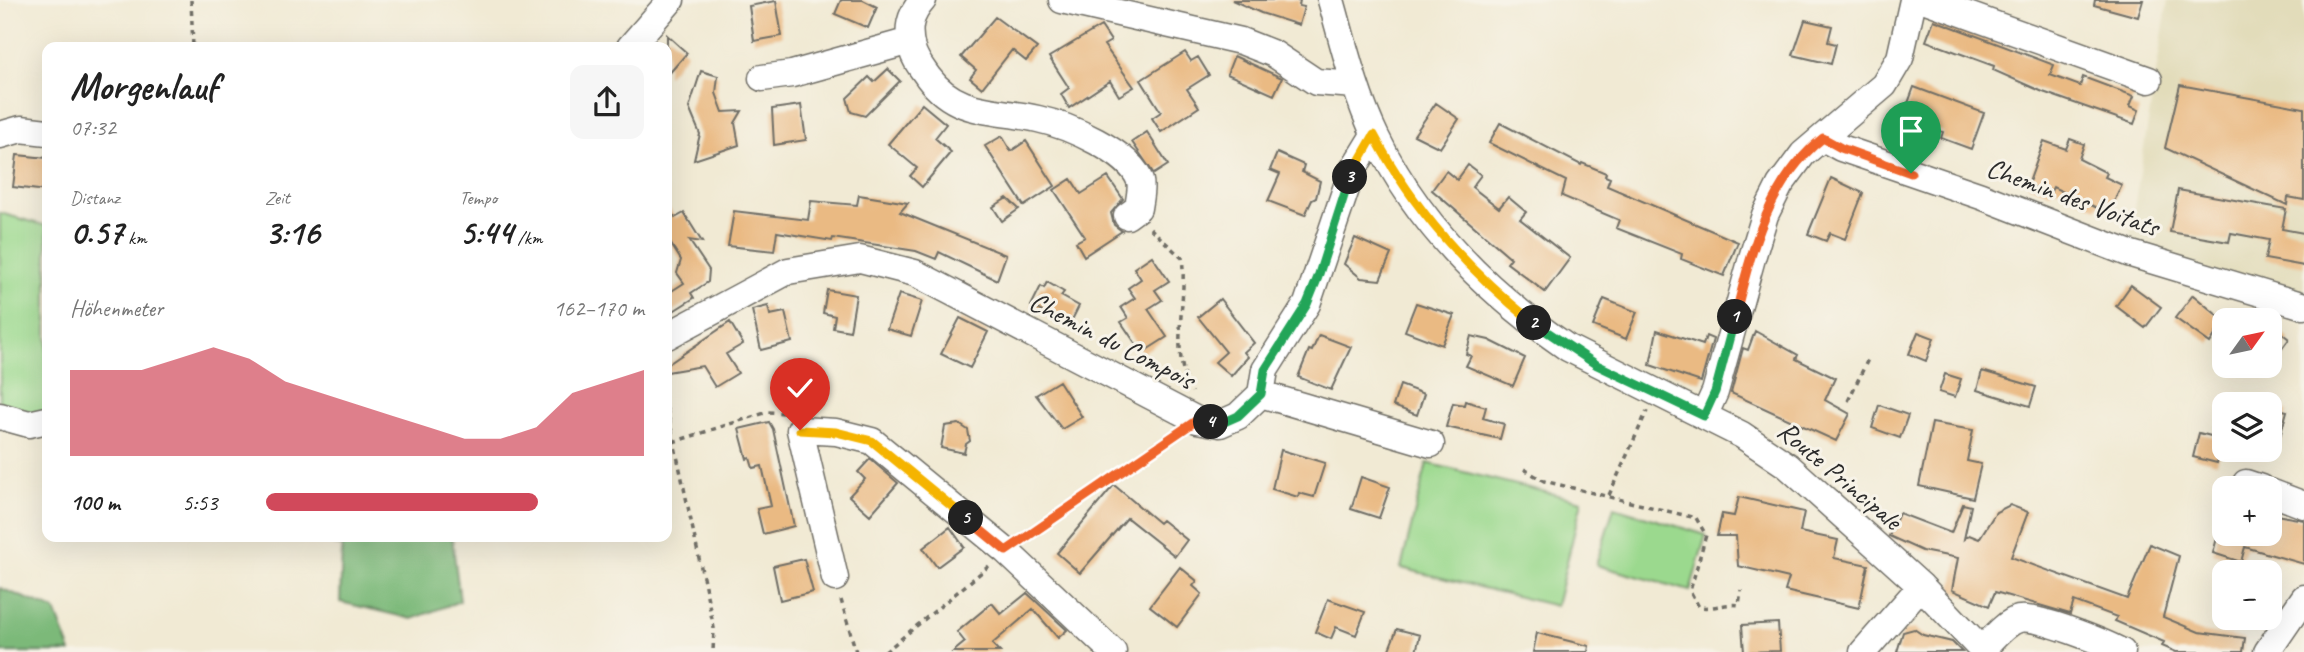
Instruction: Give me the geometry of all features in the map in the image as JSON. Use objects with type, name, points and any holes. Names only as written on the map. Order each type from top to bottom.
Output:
[{"type":"street","points":[[634,42],[671,0]]},
{"type":"street","points":[[923,0],[915,9],[909,26],[915,59],[933,84],[953,102],[989,112],[1039,119],[1093,140],[1124,158],[1140,181],[1133,212]]},
{"type":"street","points":[[1062,0],[1241,41],[1274,54],[1316,82],[1355,85]]},
{"type":"street","name":"Route Principale","points":[[1331,0],[1355,85],[1374,135],[1401,183],[1436,230],[1508,302],[1542,330],[1587,359],[1716,402],[1921,586],[1983,651]]},
{"type":"street","points":[[1716,402],[1765,215],[1780,185],[1803,154],[1884,85],[1900,58],[1913,0]]},
{"type":"street","points":[[1926,0],[2150,80]]},
{"type":"street","points":[[762,78],[792,74],[911,41]]},
{"type":"street","points":[[0,135],[21,129],[42,131]]},
{"type":"street","points":[[1374,135],[1352,171],[1307,304],[1265,370],[1261,394],[1431,444]]},
{"type":"street","name":"Chemin des Voitats","points":[[1823,138],[1841,148],[2128,253],[2304,306]]},
{"type":"street","name":"Chemin du Compois","points":[[672,333],[788,271],[860,259],[915,273],[1195,407],[1220,424],[1238,416],[1261,394]]},
{"type":"street","points":[[0,416],[29,424],[42,421]]},
{"type":"street","points":[[835,579],[800,430],[836,432],[872,441],[1006,551],[1113,652]]},
{"type":"street","points":[[2282,497],[2304,505]]},
{"type":"street","points":[[1863,652],[1921,586]]},
{"type":"street","points":[[2267,652],[2304,598]]},
{"type":"street","points":[[1983,651],[2013,621],[2027,619],[2122,652]]},
{"type":"path","points":[[191,0],[193,42]]},
{"type":"path","points":[[885,652],[1006,551],[1195,407],[1183,376],[1180,355],[1182,258],[1174,247],[1133,212]]},
{"type":"path","points":[[1848,401],[1869,357]]},
{"type":"path","points":[[1609,495],[1651,403]]},
{"type":"path","points":[[673,442],[768,412],[789,414],[800,430]]},
{"type":"path","points":[[672,437],[714,628],[713,652]]},
{"type":"path","points":[[1524,469],[1544,481],[1696,518],[1706,535],[1690,592],[1699,607],[1714,609],[1728,604],[1739,605],[1741,590]]},
{"type":"path","points":[[835,579],[856,652]]},
{"type":"shaded area","points":[[2168,0],[2304,0],[2304,300],[2128,246]]},
{"type":"green space","points":[[0,213],[42,225],[42,420],[0,416]]},
{"type":"green space","points":[[1427,463],[1582,501],[1556,606],[1401,568]]},
{"type":"green space","points":[[1614,507],[1706,535],[1690,591],[1596,565]]},
{"type":"green space","points":[[329,542],[453,542],[460,601],[412,619],[340,602],[342,547]]},
{"type":"green space","points":[[0,588],[55,610],[71,652],[0,652]]},
{"type":"building","points":[[841,0],[863,0],[877,7],[868,28],[835,14]]},
{"type":"building","points":[[1232,0],[1300,0],[1299,6],[1304,7],[1299,25]]},
{"type":"building","points":[[2095,0],[2143,0],[2138,17],[2094,5]]},
{"type":"building","points":[[776,1],[782,36],[754,41],[749,6]]},
{"type":"building","points":[[995,17],[1037,48],[1026,61],[1012,50],[982,88],[970,78],[976,70],[961,57]]},
{"type":"building","points":[[1805,20],[1832,26],[1828,42],[1836,44],[1831,64],[1793,55]]},
{"type":"building","points":[[1934,20],[2054,65],[2050,75],[2080,86],[2083,77],[2134,96],[2130,106],[2139,110],[2134,124],[2043,92],[1993,70],[1994,66],[1926,41]]},
{"type":"building","points":[[1101,26],[1111,41],[1104,45],[1134,87],[1119,96],[1110,81],[1069,108],[1061,94],[1069,88],[1049,57]]},
{"type":"building","points":[[667,35],[687,53],[672,70],[672,42],[667,42]]},
{"type":"building","points":[[1185,52],[1191,61],[1198,57],[1209,75],[1187,89],[1199,107],[1161,132],[1152,118],[1161,112],[1141,80]]},
{"type":"building","points":[[1234,56],[1282,78],[1274,95],[1227,74]]},
{"type":"building","points":[[888,69],[900,81],[865,116],[851,112],[847,98],[869,77],[874,82]]},
{"type":"building","points":[[701,71],[718,76],[716,93],[723,112],[742,111],[735,123],[739,145],[694,160],[700,134],[689,108]]},
{"type":"building","points":[[2180,85],[2304,108],[2304,200],[2288,197],[2287,205],[2165,148]]},
{"type":"building","points":[[1914,87],[1984,113],[1971,149],[1941,138],[1943,132],[1903,117]]},
{"type":"building","points":[[1436,103],[1459,119],[1440,148],[1414,135]]},
{"type":"building","points":[[922,104],[946,124],[935,138],[951,152],[922,187],[910,176],[917,168],[888,144]]},
{"type":"building","points":[[801,105],[806,140],[774,145],[772,109]]},
{"type":"building","points":[[1500,123],[1581,165],[1582,163],[1606,173],[1605,176],[1610,178],[1607,186],[1738,242],[1724,276],[1681,259],[1682,254],[1616,228],[1619,220],[1562,196],[1566,181],[1489,143]]},
{"type":"building","points":[[1147,132],[1168,165],[1154,174],[1132,142]]},
{"type":"building","points":[[1002,136],[1011,151],[1026,141],[1055,186],[1024,206],[985,146]]},
{"type":"building","points":[[2070,139],[2084,144],[2079,159],[2107,173],[2105,177],[2122,185],[2111,208],[2100,203],[2097,208],[2053,187],[2050,193],[2028,185],[2044,141],[2066,149]]},
{"type":"building","points":[[1277,153],[1304,165],[1302,172],[1320,181],[1316,198],[1312,200],[1305,215],[1268,201],[1280,174],[1270,170]]},
{"type":"building","points":[[17,155],[42,158],[42,190],[13,187]]},
{"type":"building","points":[[1468,165],[1481,175],[1472,187],[1499,208],[1508,197],[1526,212],[1520,219],[1570,258],[1545,292],[1507,263],[1511,258],[1432,190],[1446,171],[1457,180]]},
{"type":"building","points":[[1108,177],[1123,199],[1111,213],[1114,225],[1122,231],[1084,256],[1076,242],[1085,237],[1054,190],[1071,179],[1081,194]]},
{"type":"building","points":[[1831,178],[1863,193],[1845,239],[1830,233],[1826,241],[1808,234]]},
{"type":"building","points":[[2178,190],[2286,209],[2282,229],[2304,233],[2304,266],[2265,259],[2269,240],[2231,233],[2229,242],[2170,232]]},
{"type":"building","points":[[859,195],[908,203],[900,212],[1006,255],[997,280],[939,252],[936,259],[916,251],[833,238],[832,241],[777,232],[774,251],[728,246],[734,211],[808,220],[811,201],[857,205]]},
{"type":"building","points":[[1007,198],[1019,209],[1002,221],[993,207]]},
{"type":"building","points":[[684,213],[702,242],[689,240],[709,270],[708,282],[691,293],[694,298],[672,312],[672,291],[684,283],[677,273],[681,260],[672,246],[672,214],[675,218]]},
{"type":"building","points":[[1355,238],[1391,254],[1380,280],[1361,278],[1344,264]]},
{"type":"building","points":[[1152,256],[1169,281],[1155,290],[1162,300],[1148,309],[1167,337],[1142,353],[1121,322],[1128,318],[1121,307],[1135,298],[1128,288],[1141,279],[1134,268]]},
{"type":"building","points":[[1047,282],[1064,292],[1061,296],[1079,306],[1069,326],[1031,306],[1041,286],[1044,288]]},
{"type":"building","points":[[2131,285],[2161,307],[2145,328],[2116,306]]},
{"type":"building","points":[[827,290],[856,295],[850,331],[833,328],[835,316],[823,313]]},
{"type":"building","points":[[899,294],[922,301],[911,336],[887,329]]},
{"type":"building","points":[[2193,295],[2212,311],[2210,343],[2175,318]]},
{"type":"building","points":[[1220,299],[1254,343],[1244,352],[1248,357],[1231,376],[1215,362],[1226,352],[1198,317]]},
{"type":"building","points":[[1604,299],[1637,312],[1626,339],[1593,326]]},
{"type":"building","points":[[1416,303],[1454,315],[1442,345],[1405,331]]},
{"type":"building","points":[[768,306],[770,315],[785,312],[792,342],[761,350],[752,310]]},
{"type":"building","points":[[960,318],[988,332],[970,368],[941,354]]},
{"type":"building","points":[[730,322],[743,344],[726,354],[738,373],[715,387],[702,366],[672,371],[672,362]]},
{"type":"building","points":[[1657,330],[1703,345],[1706,336],[1713,339],[1701,382],[1650,365]]},
{"type":"building","points":[[1755,331],[1798,355],[1796,359],[1835,378],[1825,400],[1850,414],[1836,441],[1731,393],[1743,348],[1748,350]]},
{"type":"building","points":[[1918,332],[1934,338],[1926,361],[1909,354]]},
{"type":"building","points":[[2282,333],[2289,339],[2282,349]]},
{"type":"building","points":[[1319,335],[1351,347],[1331,390],[1298,377],[1309,350],[1312,351]]},
{"type":"building","points":[[1471,336],[1489,340],[1525,358],[1513,386],[1466,366],[1471,356],[1466,354]]},
{"type":"building","points":[[1982,371],[2036,387],[2030,406],[1977,390]]},
{"type":"building","points":[[1945,374],[1961,379],[1955,397],[1939,392]]},
{"type":"building","points":[[1059,381],[1082,417],[1062,429],[1036,395]]},
{"type":"building","points":[[1400,385],[1424,394],[1417,415],[1393,406]]},
{"type":"building","points":[[1465,401],[1486,407],[1483,418],[1504,424],[1500,439],[1446,427],[1453,403],[1464,405]]},
{"type":"building","points":[[1879,405],[1908,415],[1900,438],[1872,428]]},
{"type":"building","points":[[2282,410],[2287,411],[2282,429]]},
{"type":"building","points":[[769,422],[773,429],[794,526],[763,534],[757,509],[771,506],[762,466],[753,468],[750,458],[747,459],[739,429]]},
{"type":"building","points":[[1932,423],[1973,430],[1967,461],[1981,464],[1973,498],[1919,486]]},
{"type":"building","points":[[959,424],[968,430],[970,441],[966,444],[964,453],[941,448],[945,426]]},
{"type":"building","points":[[2199,433],[2212,436],[2212,462],[2193,457]]},
{"type":"building","points":[[1281,450],[1325,463],[1314,497],[1299,493],[1298,497],[1272,489]]},
{"type":"building","points":[[870,459],[898,483],[870,515],[849,496],[865,479],[858,472]]},
{"type":"building","points":[[1361,477],[1390,487],[1379,518],[1351,509]]},
{"type":"building","points":[[1114,485],[1159,523],[1162,520],[1187,540],[1175,556],[1127,518],[1080,573],[1057,553]]},
{"type":"building","points":[[1739,497],[1804,512],[1800,532],[1838,540],[1834,558],[1868,565],[1859,608],[1785,591],[1789,578],[1738,566],[1736,536],[1717,536],[1722,514],[1734,516]]},
{"type":"building","points":[[1963,504],[1971,506],[1964,539],[1969,535],[1979,539],[1996,512],[2010,505],[2028,512],[2011,557],[2127,599],[2150,544],[2179,556],[2163,617],[2199,632],[2245,638],[2243,652],[2176,652],[2162,646],[2164,642],[2115,621],[2117,617],[2074,601],[2070,614],[1995,592],[1989,606],[1952,590],[1958,558],[1922,551],[1889,536],[1899,513],[1951,533]]},
{"type":"building","points":[[2282,516],[2304,520],[2304,564],[2245,547],[2242,560],[2213,553],[2215,546],[2282,546]]},
{"type":"building","points":[[950,527],[964,547],[937,567],[923,548]]},
{"type":"building","points":[[804,559],[813,592],[780,600],[773,566]]},
{"type":"building","points":[[1180,567],[1197,581],[1193,586],[1202,594],[1177,627],[1150,606]]},
{"type":"building","points":[[1027,593],[1067,630],[1058,638],[1033,609],[992,644],[1000,652],[953,652],[965,642],[957,632],[992,603],[1001,614]]},
{"type":"building","points":[[1328,599],[1365,612],[1356,635],[1336,627],[1331,639],[1315,632]]},
{"type":"building","points":[[1778,623],[1780,651],[1744,652],[1742,625]]},
{"type":"building","points":[[1397,629],[1420,635],[1416,652],[1388,652]]},
{"type":"building","points":[[1914,629],[1923,635],[1952,642],[1962,652],[1897,652],[1903,632]]},
{"type":"building","points":[[1537,633],[1589,646],[1588,652],[1533,652]]},
{"type":"route","points":[[800,430],[836,432],[872,441],[1006,551],[1197,420],[1220,424],[1238,416],[1246,405],[1261,394],[1265,370],[1307,304],[1352,171],[1374,135],[1401,183],[1436,230],[1474,271],[1508,302],[1542,330],[1597,365],[1704,416],[1715,392],[1741,292],[1765,215],[1780,185],[1803,154],[1823,138],[1841,148],[1911,173]]}]
